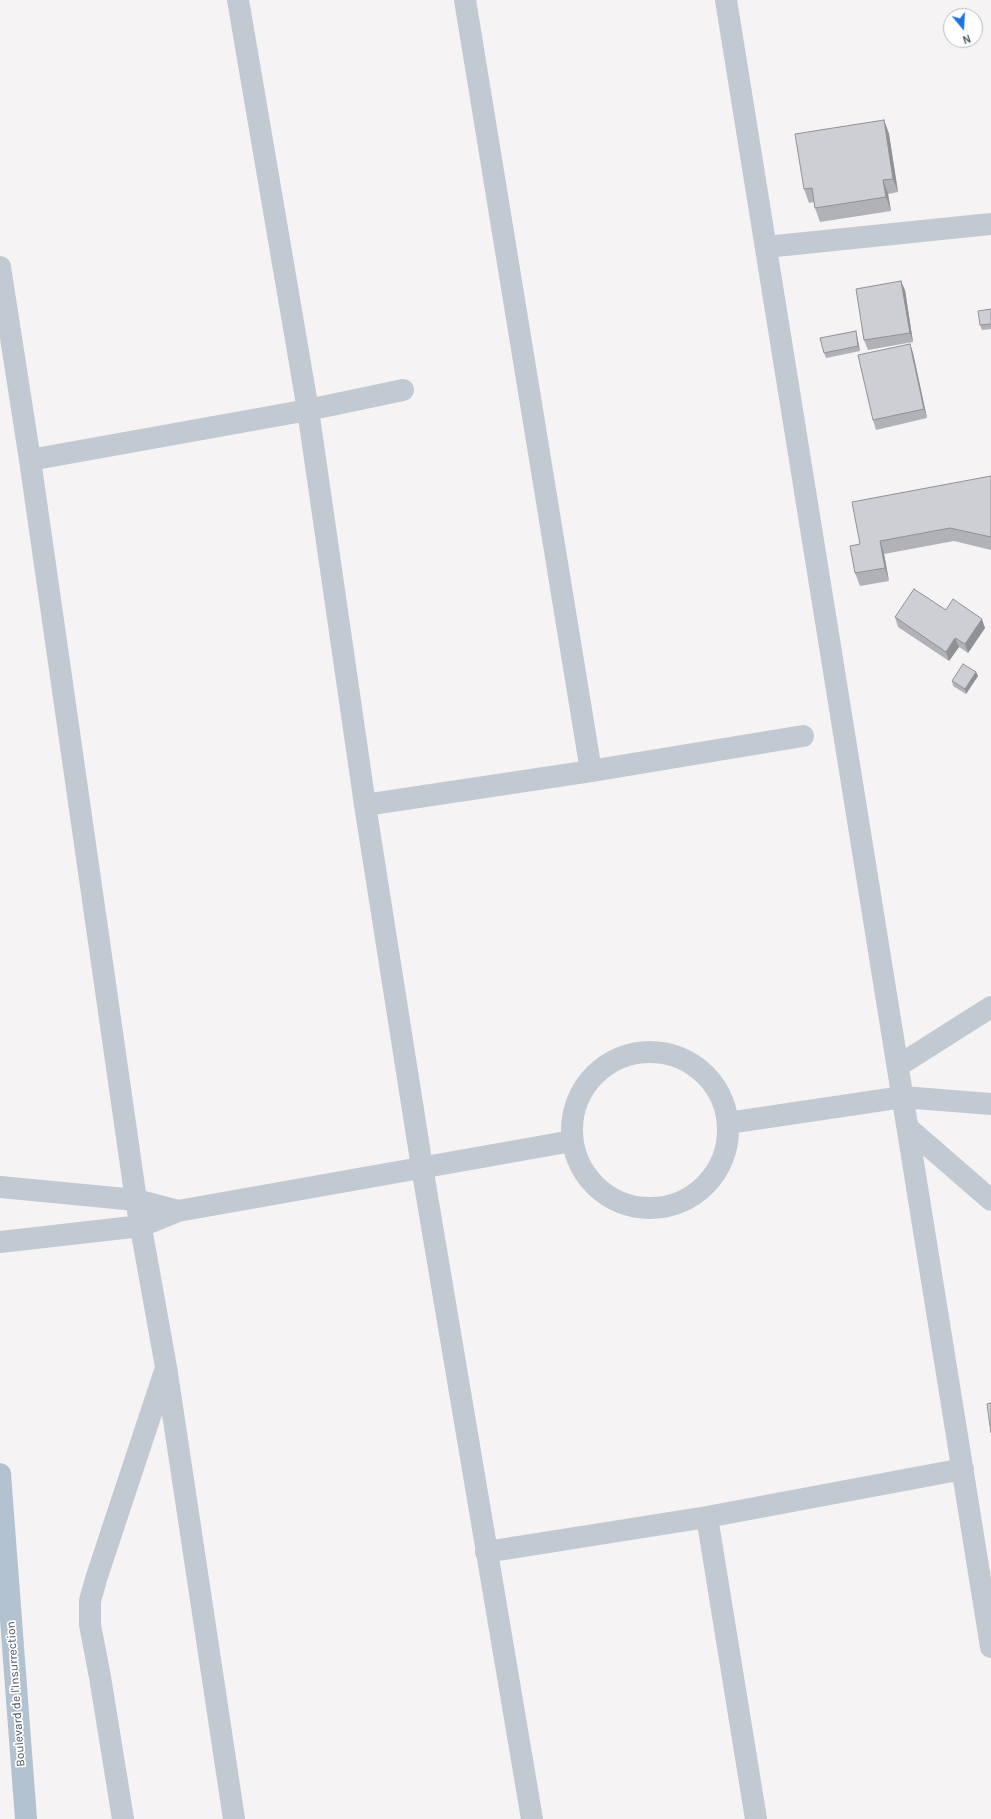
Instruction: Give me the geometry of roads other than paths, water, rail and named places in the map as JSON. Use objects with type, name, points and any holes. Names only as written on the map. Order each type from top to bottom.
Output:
[{"type":"main road","name":"Boulevard de l'Insurrection","points":[[0,1474],[26,1819]]},
{"type":"street","points":[[238,0],[308,410],[364,806],[422,1167],[532,1819]]},
{"type":"street","points":[[466,0],[591,772]]},
{"type":"street","points":[[726,0],[991,1647]]},
{"type":"street","points":[[766,248],[991,224]]},
{"type":"street","points":[[0,267],[30,460],[136,1200],[166,1366],[234,1819]]},
{"type":"street","points":[[30,460],[308,410],[403,390]]},
{"type":"street","points":[[364,806],[591,772],[804,736]]},
{"type":"street","points":[[898,1066],[991,1007]]},
{"type":"street","points":[[658,1051],[686,1059],[714,1082],[726,1108],[728,1123],[729,1132],[725,1154],[708,1183],[682,1202],[663,1208],[635,1208],[606,1196],[584,1174],[572,1149],[571,1116],[579,1093],[598,1070],[628,1054],[658,1051]]},
{"type":"street","points":[[728,1123],[903,1097],[991,1104]]},
{"type":"street","points":[[908,1128],[991,1200]]},
{"type":"street","points":[[0,1242],[140,1226],[178,1210],[572,1141]]},
{"type":"street","points":[[0,1187],[136,1200],[178,1210]]},
{"type":"street","points":[[124,1819],[90,1625],[90,1601],[166,1366]]},
{"type":"street","points":[[486,1552],[707,1517],[962,1469]]},
{"type":"street","points":[[707,1517],[756,1819]]}]
